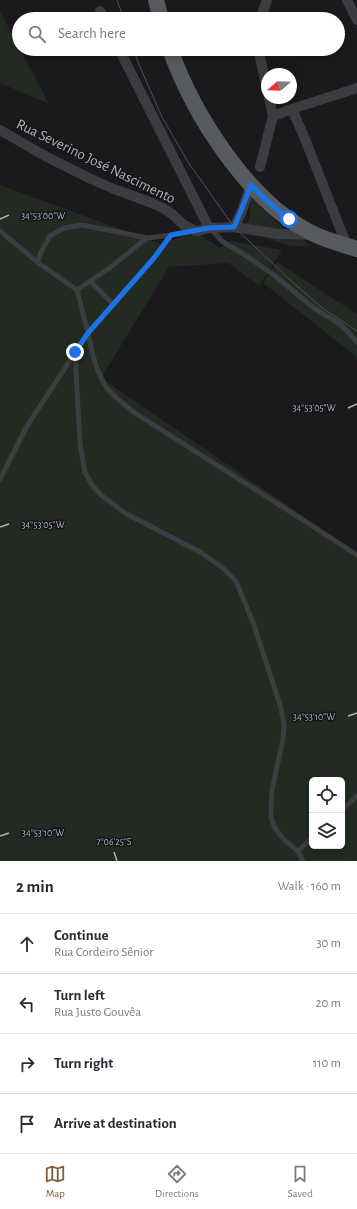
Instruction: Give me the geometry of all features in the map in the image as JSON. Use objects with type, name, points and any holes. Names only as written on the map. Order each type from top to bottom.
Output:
[{"type":"main road","points":[[156,0],[159,12]]},
{"type":"main road","points":[[172,56],[190,95],[211,131],[236,167],[251,185],[267,201],[289,219],[316,235],[352,247]]},
{"type":"street","points":[[263,12],[267,0]]},
{"type":"street","points":[[347,0],[357,20]]},
{"type":"street","points":[[123,56],[209,228]]},
{"type":"street","points":[[260,56],[262,68]]},
{"type":"street","points":[[274,116],[357,88]]},
{"type":"street","points":[[260,168],[274,116],[271,104]]},
{"type":"street","points":[[292,109],[352,247]]},
{"type":"street","name":"Rua Severino José Nascimento","points":[[0,130],[45,156],[91,179],[158,205],[172,214],[184,225],[198,231]]},
{"type":"street","points":[[234,227],[251,185]]},
{"type":"street","points":[[198,231],[209,228],[234,227],[279,234],[304,236],[316,235]]},
{"type":"lane","points":[[37,262],[50,236],[64,228],[82,225],[147,238],[198,231]]},
{"type":"lane","points":[[209,228],[223,242],[274,275],[314,308],[340,324],[357,342]]},
{"type":"lane","points":[[0,231],[37,262],[77,290],[96,367],[106,385],[116,398],[135,413],[357,555]]},
{"type":"lane","points":[[0,479],[27,426],[88,333],[154,258],[171,235]]},
{"type":"lane","points":[[77,290],[147,238]]},
{"type":"lane","points":[[90,281],[114,305]]},
{"type":"lane","points":[[75,352],[80,444],[85,472],[92,485],[101,495],[125,513],[200,552],[224,568],[236,581],[254,625],[281,708],[284,725],[283,739],[272,790],[271,818],[275,828],[284,840],[298,851],[303,861]]},
{"type":"lane","points":[[345,807],[357,796]]},
{"type":"lane","points":[[298,851],[309,841]]},
{"type":"shaded area","points":[[0,11],[12,34],[12,56],[24,56],[49,104],[0,83]]},
{"type":"shaded area","points":[[0,185],[161,244],[196,232],[220,248],[231,241],[282,250],[259,286],[228,263],[169,267],[101,378],[357,553],[357,861],[0,861]]},
{"type":"shaded area","points":[[251,196],[264,211],[287,231],[311,245],[302,247],[287,245],[242,230],[249,220]]},
{"type":"shaded area","points":[[277,262],[357,314],[357,357],[263,283]]},
{"type":"tram line","points":[[117,0],[121,12]]},
{"type":"tram line","points":[[136,56],[162,117],[188,162],[234,227],[321,307],[357,331]]},
{"type":"route","points":[[75,352],[88,333],[141,274],[171,235],[209,228],[234,227],[251,185],[267,201],[289,219]]}]
